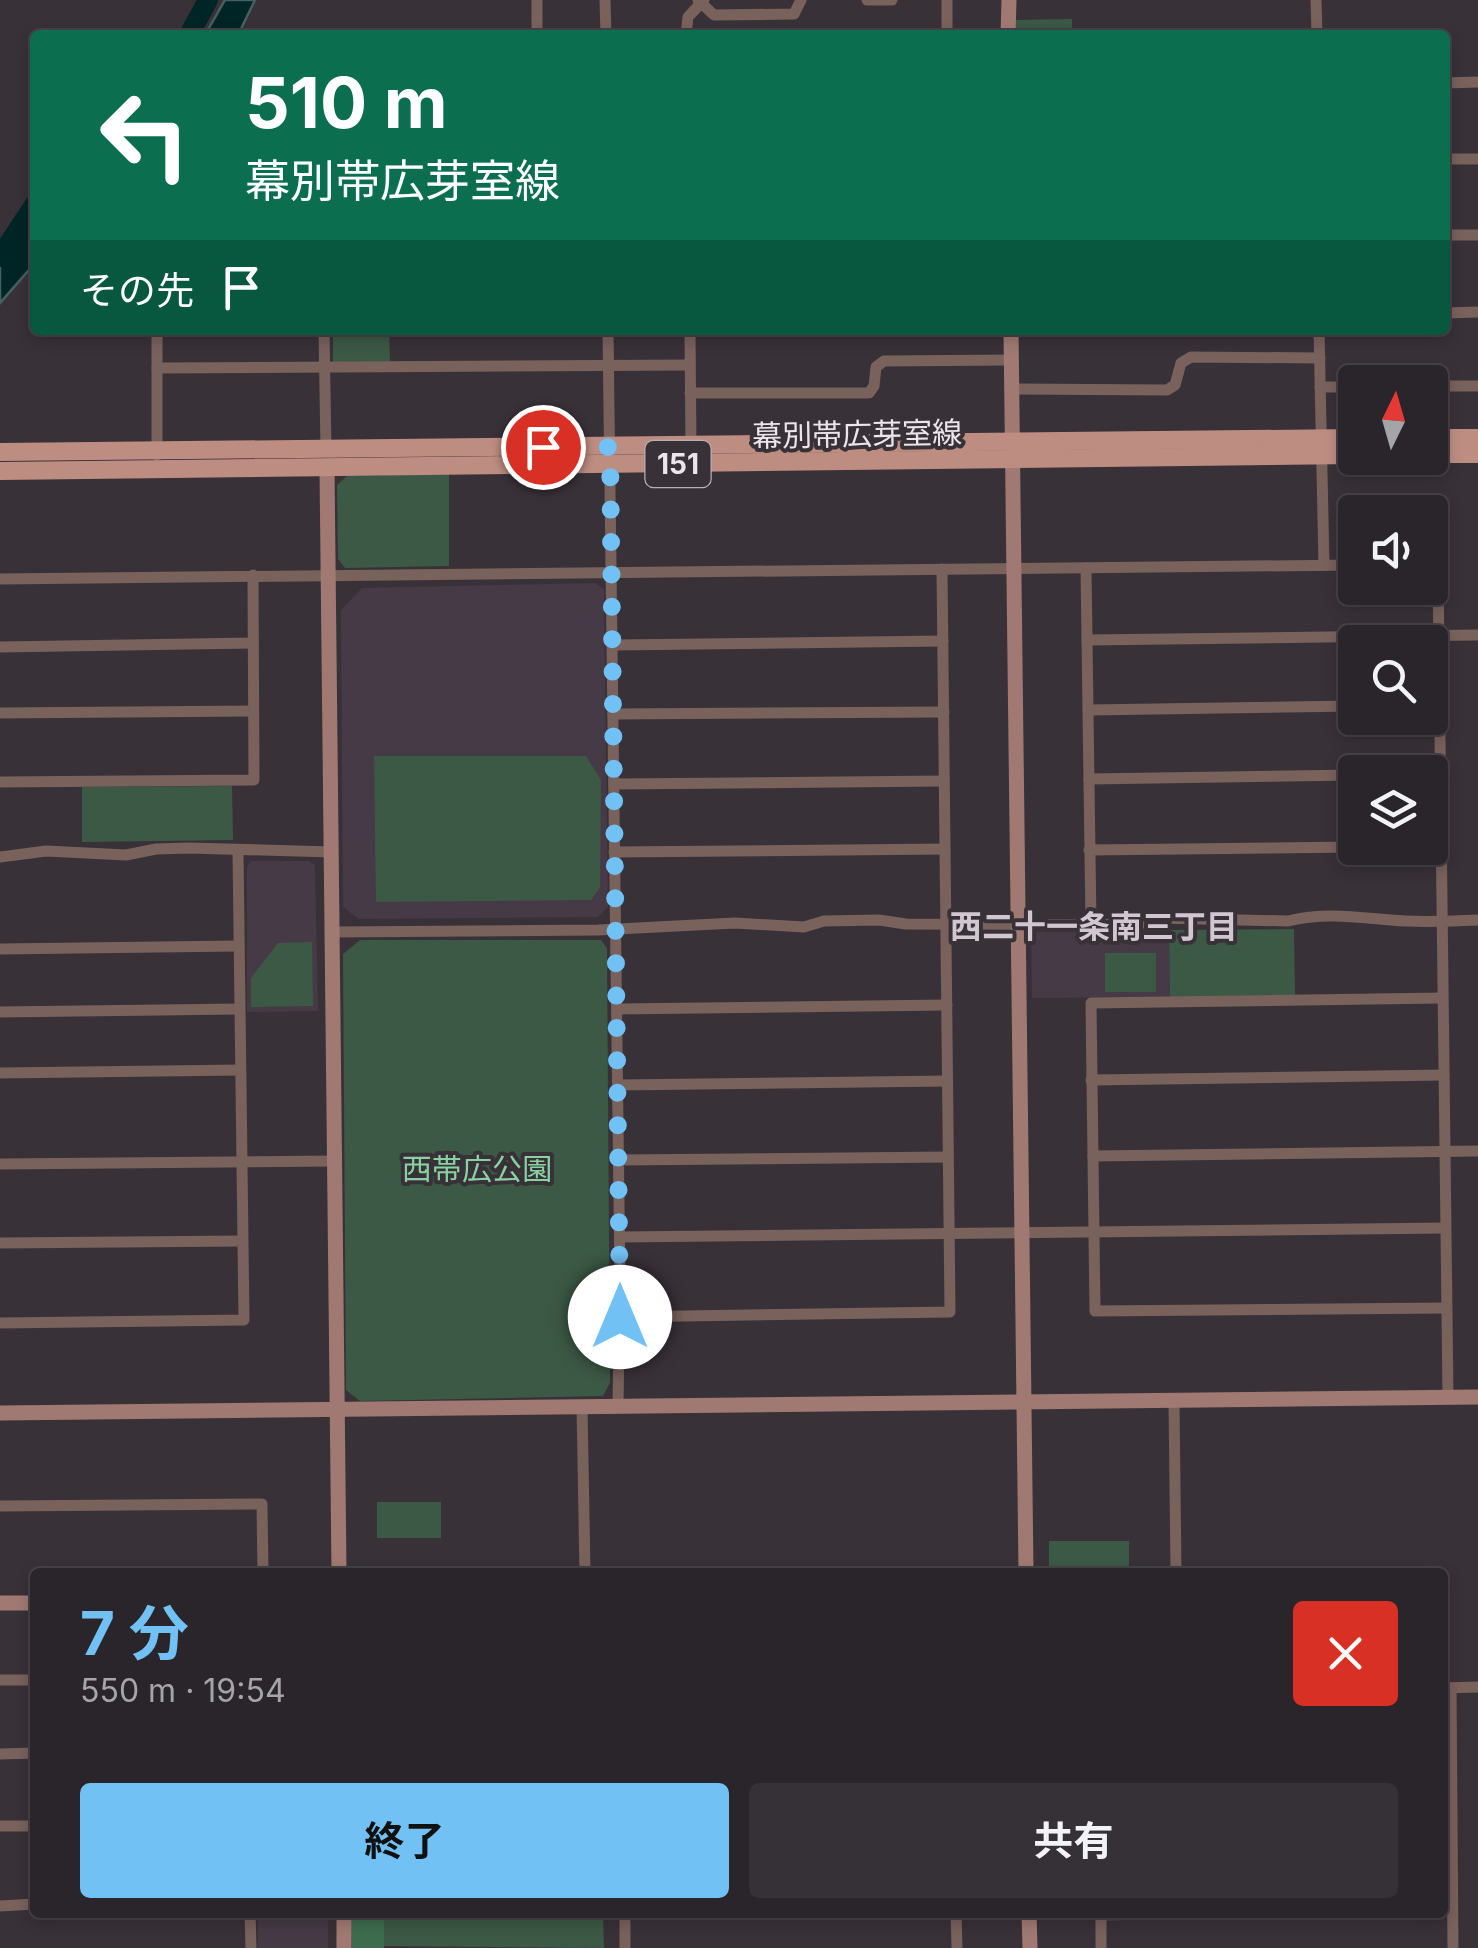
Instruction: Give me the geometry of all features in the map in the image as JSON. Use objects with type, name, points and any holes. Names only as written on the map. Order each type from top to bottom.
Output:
[{"type":"main road","points":[[1448,438],[1478,438]]},
{"type":"main road","name":"幕別帯広芽室線","points":[[1320,447],[1338,442]]},
{"type":"main road","name":"幕別帯広芽室線","points":[[0,471],[157,460],[1320,447],[1338,451]]},
{"type":"main road","name":"幕別帯広芽室線","points":[[0,452],[157,460]]},
{"type":"main road","points":[[1448,454],[1478,454]]},
{"type":"street","points":[[537,0],[538,30]]},
{"type":"street","points":[[606,0],[606,30]]},
{"type":"street","points":[[687,30],[688,17],[701,1],[714,14],[794,14],[801,0]]},
{"type":"street","points":[[867,0],[892,0]]},
{"type":"street","points":[[947,0],[947,30]]},
{"type":"street","points":[[1008,30],[1009,0]]},
{"type":"street","points":[[1316,0],[1317,30]]},
{"type":"street","points":[[1450,82],[1478,82]]},
{"type":"street","points":[[1450,160],[1478,159]]},
{"type":"street","points":[[1450,235],[1478,235]]},
{"type":"street","points":[[1450,312],[1478,312]]},
{"type":"street","points":[[156,335],[157,460]]},
{"type":"street","points":[[324,335],[339,1568]]},
{"type":"street","points":[[608,335],[620,1237],[618,1405]]},
{"type":"street","points":[[690,335],[692,454]]},
{"type":"street","points":[[1011,335],[1026,1568]]},
{"type":"street","points":[[1320,335],[1324,565]]},
{"type":"street","points":[[1012,389],[1167,390],[1175,386],[1181,363],[1191,357],[1320,358]]},
{"type":"street","points":[[690,393],[869,393],[876,368],[884,361],[1011,360]]},
{"type":"street","points":[[157,368],[690,366]]},
{"type":"street","points":[[1320,387],[1338,386]]},
{"type":"street","points":[[1448,386],[1478,386]]},
{"type":"street","points":[[0,579],[1338,565]]},
{"type":"street","points":[[620,1317],[950,1312],[942,568]]},
{"type":"street","points":[[1086,568],[1091,925]]},
{"type":"street","points":[[0,782],[254,780],[253,575]]},
{"type":"street","points":[[1448,636],[1478,636]]},
{"type":"street","points":[[1086,640],[1338,637]]},
{"type":"street","points":[[614,645],[942,641]]},
{"type":"street","points":[[0,646],[253,643]]},
{"type":"street","points":[[1088,710],[1338,706]]},
{"type":"street","points":[[0,713],[254,711]]},
{"type":"street","points":[[614,714],[944,712]]},
{"type":"street","points":[[1089,779],[1338,775]]},
{"type":"street","points":[[614,784],[943,781]]},
{"type":"street","points":[[1090,850],[1338,846]]},
{"type":"street","points":[[0,857],[46,851],[126,855],[156,849],[332,852]]},
{"type":"street","points":[[614,852],[944,849]]},
{"type":"street","points":[[0,1323],[244,1320],[238,851]]},
{"type":"street","points":[[1437,865],[1442,921],[1448,1398]]},
{"type":"street","points":[[332,932],[616,929],[720,923],[804,927],[824,921],[1091,925],[1144,923],[1157,918],[1288,921],[1308,916],[1478,920]]},
{"type":"street","points":[[0,949],[238,946]]},
{"type":"street","points":[[1442,998],[1092,1003],[1092,1231],[1095,1311],[1446,1308]]},
{"type":"street","points":[[617,1009],[948,1005]]},
{"type":"street","points":[[0,1012],[240,1010]]},
{"type":"street","points":[[0,1073],[240,1070]]},
{"type":"street","points":[[1091,1080],[1444,1075]]},
{"type":"street","points":[[618,1085],[946,1081]]},
{"type":"street","points":[[1093,1156],[1478,1151]]},
{"type":"street","points":[[618,1160],[948,1157]]},
{"type":"street","points":[[0,1164],[335,1161]]},
{"type":"street","points":[[620,1237],[1445,1228]]},
{"type":"street","points":[[0,1243],[242,1240]]},
{"type":"street","points":[[0,1412],[1478,1397]]},
{"type":"street","points":[[1174,1401],[1176,1568]]},
{"type":"street","points":[[582,1406],[585,1568]]},
{"type":"street","points":[[0,1506],[262,1504],[264,1568]]},
{"type":"street","points":[[0,1603],[30,1603]]},
{"type":"street","points":[[0,1680],[30,1680]]},
{"type":"street","points":[[1448,1688],[1478,1687]]},
{"type":"street","points":[[0,1754],[30,1753]]},
{"type":"street","points":[[0,1826],[30,1826]]},
{"type":"street","points":[[0,1906],[30,1904]]},
{"type":"street","points":[[1448,1909],[1453,1948]]},
{"type":"street","points":[[250,1918],[251,1948]]},
{"type":"street","points":[[344,1918],[344,1948]]},
{"type":"street","points":[[625,1918],[625,1948]]},
{"type":"street","points":[[956,1918],[957,1948]]},
{"type":"street","points":[[1030,1918],[1030,1948]]},
{"type":"street","points":[[1101,1918],[1101,1948]]},
{"type":"shaded area","points":[[225,0],[255,0],[240,30],[208,30]]},
{"type":"shaded area","points":[[30,215],[30,269],[0,303],[0,245]]},
{"type":"shaded area","points":[[595,583],[604,589],[608,907],[598,917],[359,919],[343,907],[341,610],[362,588]]},
{"type":"shaded area","points":[[251,861],[309,861],[315,865],[318,1011],[247,1012],[247,867]]},
{"type":"shaded area","points":[[1169,930],[1170,997],[1032,998],[1031,932]]},
{"type":"shaded area","points":[[258,1918],[328,1918],[328,1948],[258,1948]]},
{"type":"green space","points":[[1072,19],[1072,30],[1015,30],[1015,20]]},
{"type":"green space","points":[[333,335],[389,335],[390,363],[333,363]]},
{"type":"green space","points":[[449,474],[449,566],[345,568],[338,559],[337,485],[347,476]]},
{"type":"green space","points":[[374,756],[586,756],[601,780],[600,888],[591,900],[376,902]]},
{"type":"green space","points":[[232,786],[233,840],[82,842],[82,787]]},
{"type":"green space","points":[[1294,929],[1295,995],[1170,997],[1169,930]]},
{"type":"green space","name":"西帯広公園","points":[[360,940],[601,940],[607,948],[610,1383],[603,1396],[360,1401],[346,1390],[343,954]]},
{"type":"green space","points":[[312,942],[313,1006],[251,1007],[251,978],[278,943]]},
{"type":"green space","points":[[1105,953],[1156,953],[1156,992],[1105,992]]},
{"type":"green space","points":[[377,1502],[441,1502],[441,1538],[377,1538]]},
{"type":"green space","points":[[1049,1541],[1129,1541],[1129,1568],[1049,1568]]},
{"type":"green space","points":[[351,1918],[384,1918],[384,1948],[352,1948]]},
{"type":"green space","points":[[384,1918],[603,1918],[604,1948],[384,1946]]},
{"type":"waterway","points":[[192,30],[208,0]]},
{"type":"waterway","points":[[0,257],[30,212]]},
{"type":"district","name":"西二十一条南三丁目","points":[[1094,926]]},
{"type":"route","points":[[543,447],[610,447],[620,1317]]}]
